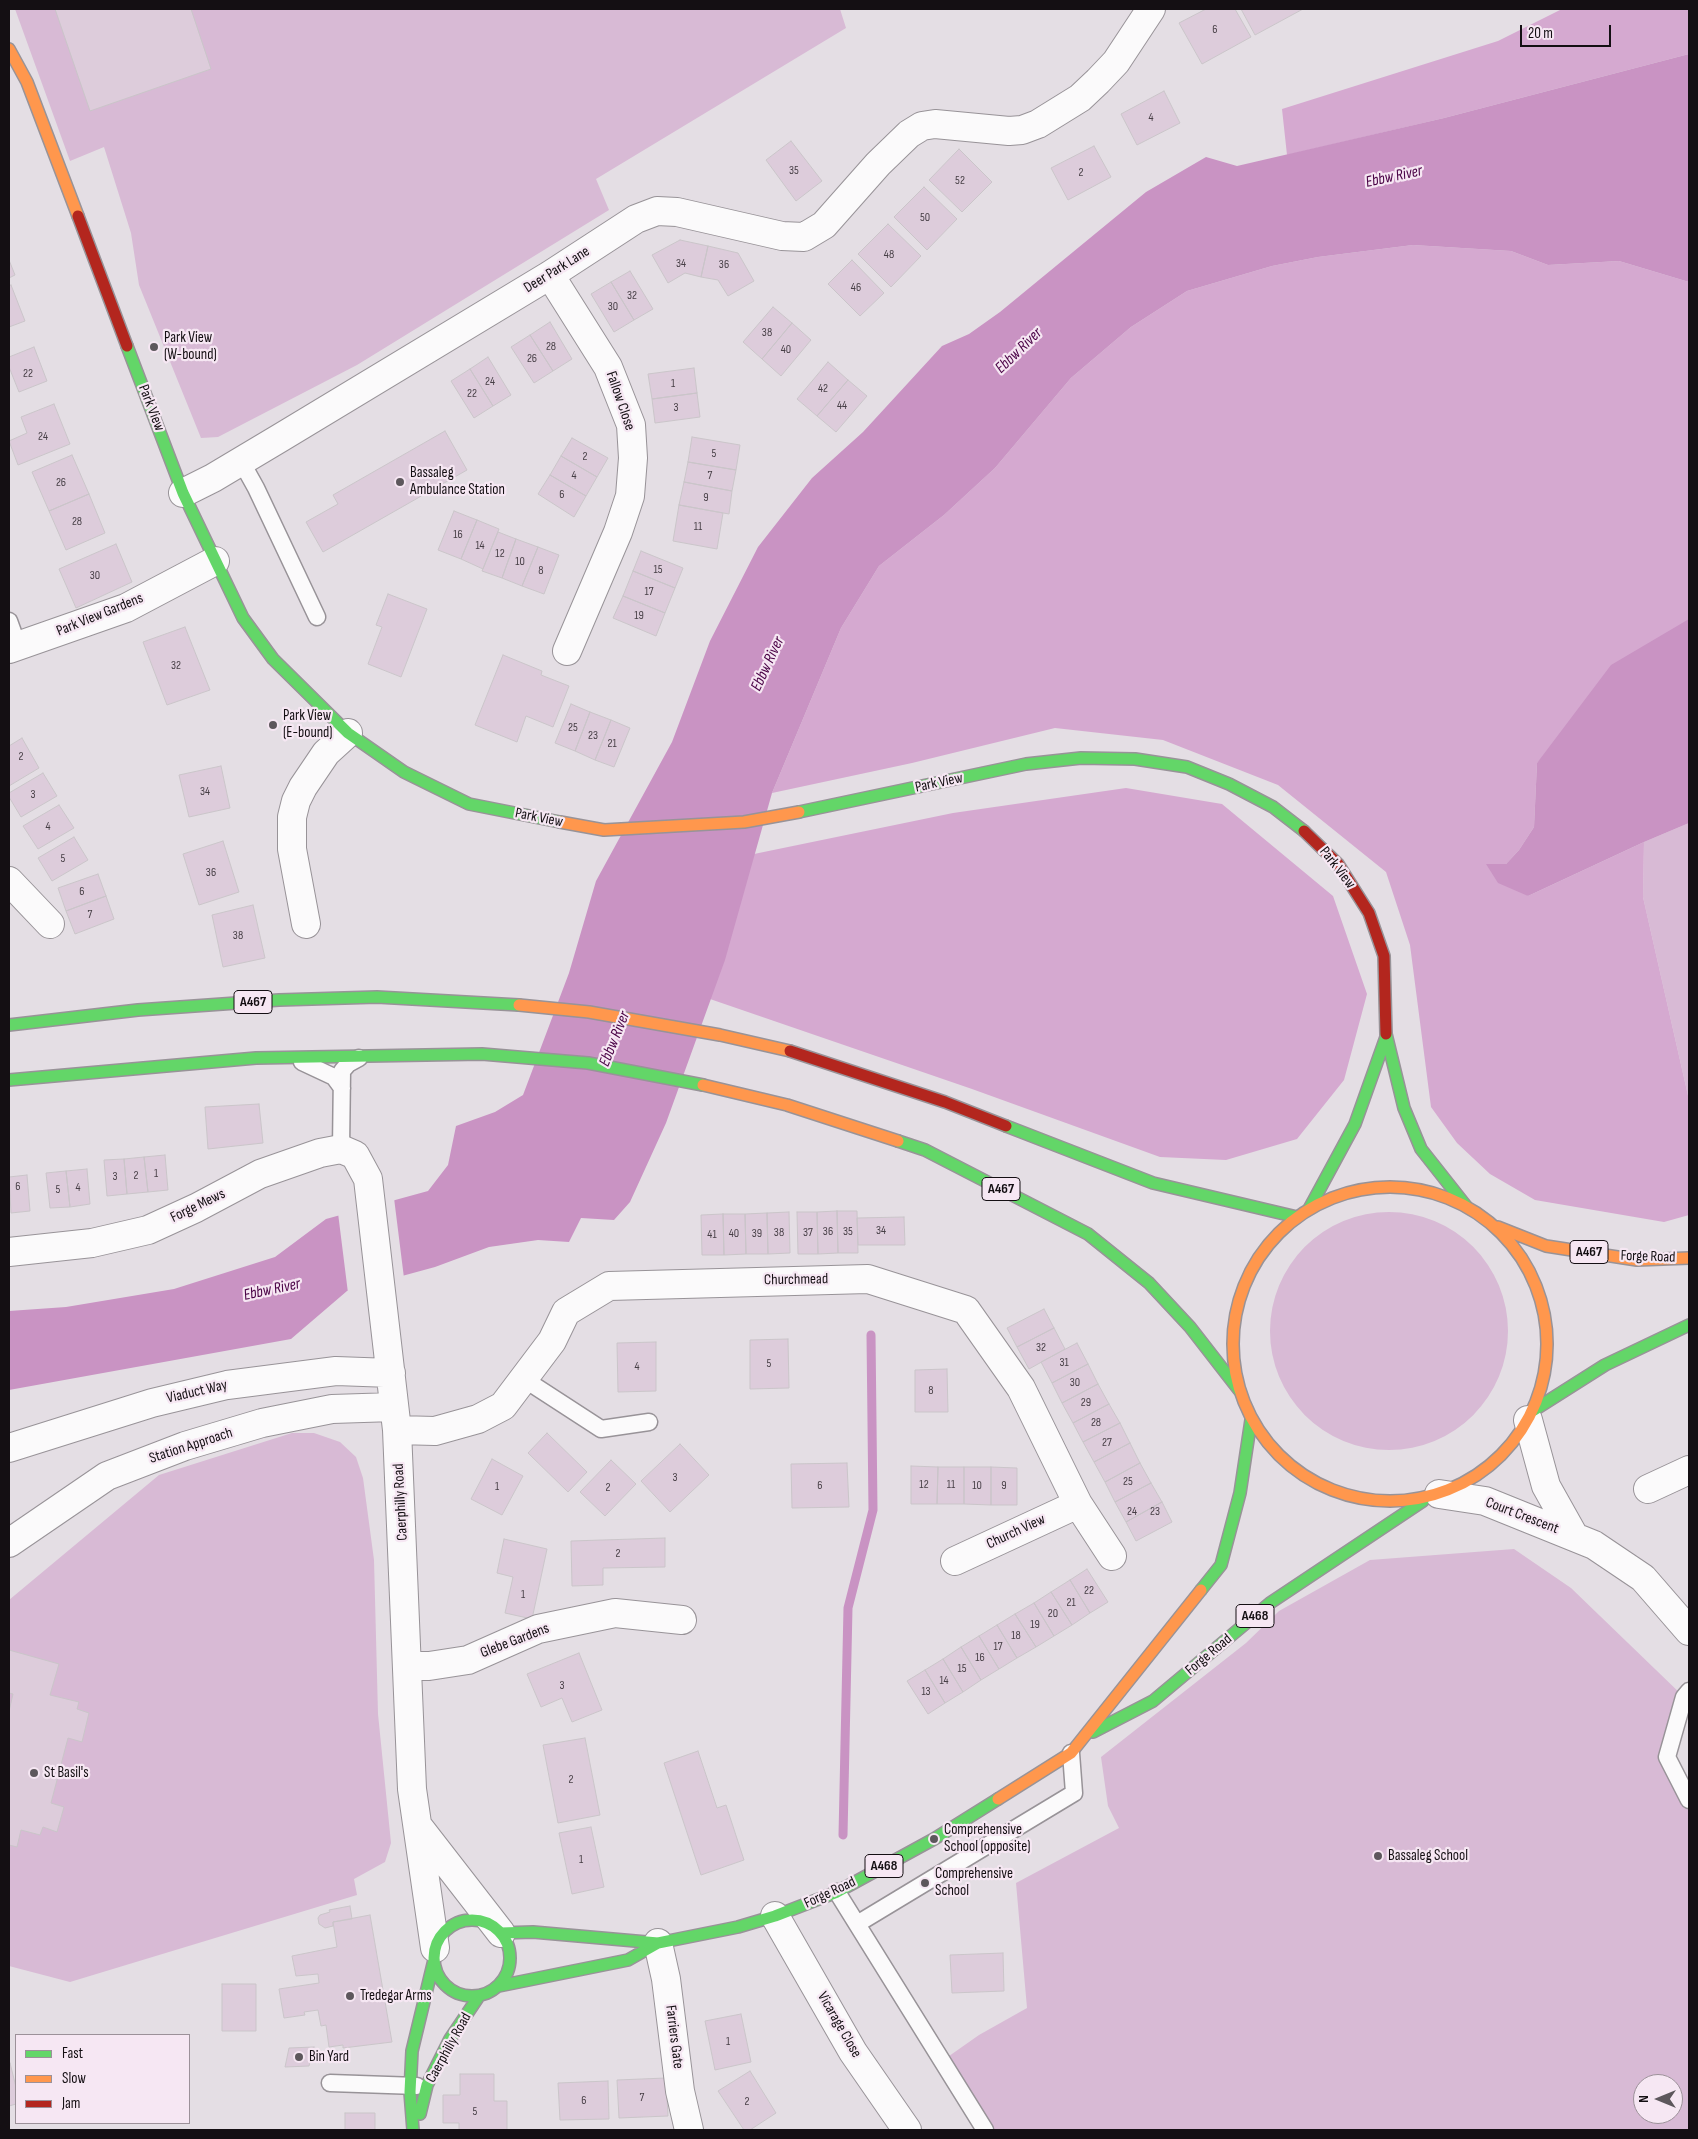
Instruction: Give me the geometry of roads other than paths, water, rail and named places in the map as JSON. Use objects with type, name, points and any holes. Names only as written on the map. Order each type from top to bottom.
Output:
[{"type":"main road","name":"Park View","points":[[9,49],[27,82],[183,492],[243,618],[273,659],[348,733],[404,772],[469,804],[604,830],[744,822],[1026,764],[1081,758],[1135,759],[1187,767],[1229,784],[1273,807],[1307,833],[1338,864],[1370,913],[1384,956],[1386,1037],[1404,1108],[1421,1149],[1466,1206]]},
{"type":"main road","name":"A467","points":[[9,1025],[138,1010],[279,1000],[377,997],[499,1003],[589,1012],[720,1034],[803,1054],[936,1099],[1153,1183],[1296,1217]]},
{"type":"main road","name":"Park View","points":[[1309,1209],[1355,1124],[1386,1037]]},
{"type":"main road","name":"A467","points":[[9,1080],[246,1058],[482,1054],[588,1063],[705,1085],[787,1105],[925,1150],[1088,1234],[1149,1283],[1190,1326],[1239,1390]]},
{"type":"main road","points":[[1385,1187],[1412,1188],[1438,1194],[1466,1206],[1492,1224],[1514,1247],[1530,1271],[1540,1298],[1546,1326],[1547,1354],[1543,1383],[1531,1415],[1512,1445],[1491,1466],[1467,1482],[1433,1496],[1393,1502],[1359,1500],[1326,1489],[1296,1472],[1271,1448],[1251,1420],[1239,1390],[1233,1358],[1234,1326],[1240,1294],[1254,1265],[1273,1239],[1296,1217],[1332,1197],[1350,1192],[1385,1187]]},
{"type":"main road","name":"Forge Road","points":[[1492,1224],[1546,1246],[1637,1260],[1689,1258]]},
{"type":"main road","points":[[1531,1415],[1605,1365],[1689,1324]]},
{"type":"main road","name":"Forge Road","points":[[501,1933],[533,1932],[658,1943],[738,1927],[775,1916],[837,1892],[934,1839],[1070,1753],[1221,1566],[1240,1492],[1251,1420]]},
{"type":"main road","name":"Forge Road","points":[[1085,1736],[1153,1701],[1270,1603],[1433,1496]]},
{"type":"main road","name":"Caerphilly Road","points":[[414,2130],[418,2086],[412,2051],[435,1954],[443,1934],[454,1925],[466,1920],[479,1920],[490,1924],[501,1933],[508,1944],[511,1961],[507,1974],[499,1986],[479,1996],[465,1996],[446,1986],[440,1978],[435,1954]]},
{"type":"main road","name":"Forge Road","points":[[499,1986],[628,1960],[658,1943]]},
{"type":"main road","name":"Caerphilly Road","points":[[414,2130],[418,2086],[479,1996]]},
{"type":"street","name":"Deer Park Lane","points":[[183,492],[241,461],[550,275],[636,220],[657,211],[677,212],[794,238],[809,234],[824,226],[896,146],[910,134],[928,124],[1009,131],[1022,130],[1038,124],[1080,98],[1098,81],[1116,62],[1152,9]]},
{"type":"street","name":"Fallow Close","points":[[550,275],[608,367],[631,425],[633,458],[630,496],[618,532],[568,651]]},
{"type":"street","name":"Park View Gardens","points":[[12,639],[126,608],[215,561]]},
{"type":"street","points":[[306,924],[292,849],[292,817],[296,801],[303,787],[326,753],[348,733]]},
{"type":"street","points":[[9,881],[50,924]]},
{"type":"street","name":"Caerphilly Road","points":[[341,1149],[355,1155],[368,1179],[388,1346],[396,1419],[412,1789],[435,1954]]},
{"type":"street","name":"Forge Mews","points":[[9,1252],[92,1244],[148,1230],[196,1208],[260,1174],[320,1153],[341,1149]]},
{"type":"street","name":"Churchmead","points":[[396,1419],[435,1431],[478,1419],[503,1406],[552,1341],[566,1312],[609,1286],[868,1279],[966,1310],[1021,1388],[1078,1504],[1112,1556]]},
{"type":"street","name":"Viaduct Way","points":[[9,1448],[152,1403],[227,1385],[336,1371],[391,1373]]},
{"type":"street","name":"Station Approach","points":[[9,1543],[107,1476],[186,1446],[262,1423],[332,1409],[396,1419]]},
{"type":"street","name":"Court Crescent","points":[[1531,1415],[1546,1486],[1574,1536]]},
{"type":"street","points":[[1648,1489],[1689,1470]]},
{"type":"street","name":"Court Crescent","points":[[1433,1496],[1486,1501],[1594,1545],[1643,1578],[1689,1631]]},
{"type":"street","name":"Church View","points":[[954,1561],[1078,1504]]},
{"type":"street","name":"Glebe Gardens","points":[[408,1666],[429,1666],[468,1660],[538,1629],[615,1613],[682,1620]]},
{"type":"street","name":"Caerphilly Road","points":[[418,1825],[501,1933]]},
{"type":"street","name":"Vicarage Close","points":[[775,1916],[853,2052],[907,2130]]},
{"type":"street","name":"Farriers Gate","points":[[658,1943],[666,1979],[680,2091],[689,2130]]},
{"type":"lane","points":[[241,461],[256,488],[317,617]]},
{"type":"lane","points":[[341,1149],[342,1070],[362,1056]]},
{"type":"lane","points":[[289,1057],[334,1077],[342,1088]]},
{"type":"lane","points":[[524,1379],[601,1429],[648,1422]]},
{"type":"lane","points":[[1689,1691],[1684,1697],[1667,1757],[1689,1800]]},
{"type":"lane","points":[[857,1924],[1074,1793],[1070,1753]]},
{"type":"lane","points":[[837,1892],[985,2130]]},
{"type":"lane","points":[[330,2083],[418,2086]]},
{"type":"water","name":"Ebbw River","points":[[1689,54],[1689,282],[1619,261],[1548,265],[1511,251],[1413,245],[1318,257],[1272,266],[1187,291],[1131,327],[1071,378],[995,468],[944,515],[879,566],[841,628],[772,793],[725,960],[666,1123],[630,1202],[614,1220],[581,1218],[569,1242],[538,1240],[489,1247],[435,1267],[347,1291],[291,1339],[9,1390],[9,1311],[66,1307],[174,1289],[275,1257],[326,1219],[428,1191],[448,1165],[456,1126],[495,1112],[523,1095],[569,973],[596,881],[672,742],[710,641],[758,547],[812,478],[863,432],[942,346],[969,334],[1000,312],[1146,192],[1206,157],[1237,166],[1444,118]]},
{"type":"water","points":[[1689,619],[1689,823],[1528,896],[1498,883],[1486,864],[1506,864],[1519,850],[1534,827],[1537,763],[1611,665]]},
{"type":"waterway","points":[[843,1835],[848,1608],[873,1510],[871,1335]]},
{"type":"place","name":"Park View (W-bound)","points":[[154,347]]},
{"type":"place","name":"Bassaleg Ambulance Station","points":[[400,482]]},
{"type":"place","name":"Park View (E-bound)","points":[[273,725]]},
{"type":"place","name":"St Basil's","points":[[34,1773]]},
{"type":"place","name":"Comprehensive School (opposite)","points":[[934,1839]]},
{"type":"place","name":"Bassaleg School","points":[[1378,1856]]},
{"type":"place","name":"Comprehensive School","points":[[925,1883]]},
{"type":"place","name":"Tredegar Arms","points":[[350,1996]]},
{"type":"place","name":"Bin Yard","points":[[299,2057]]}]
